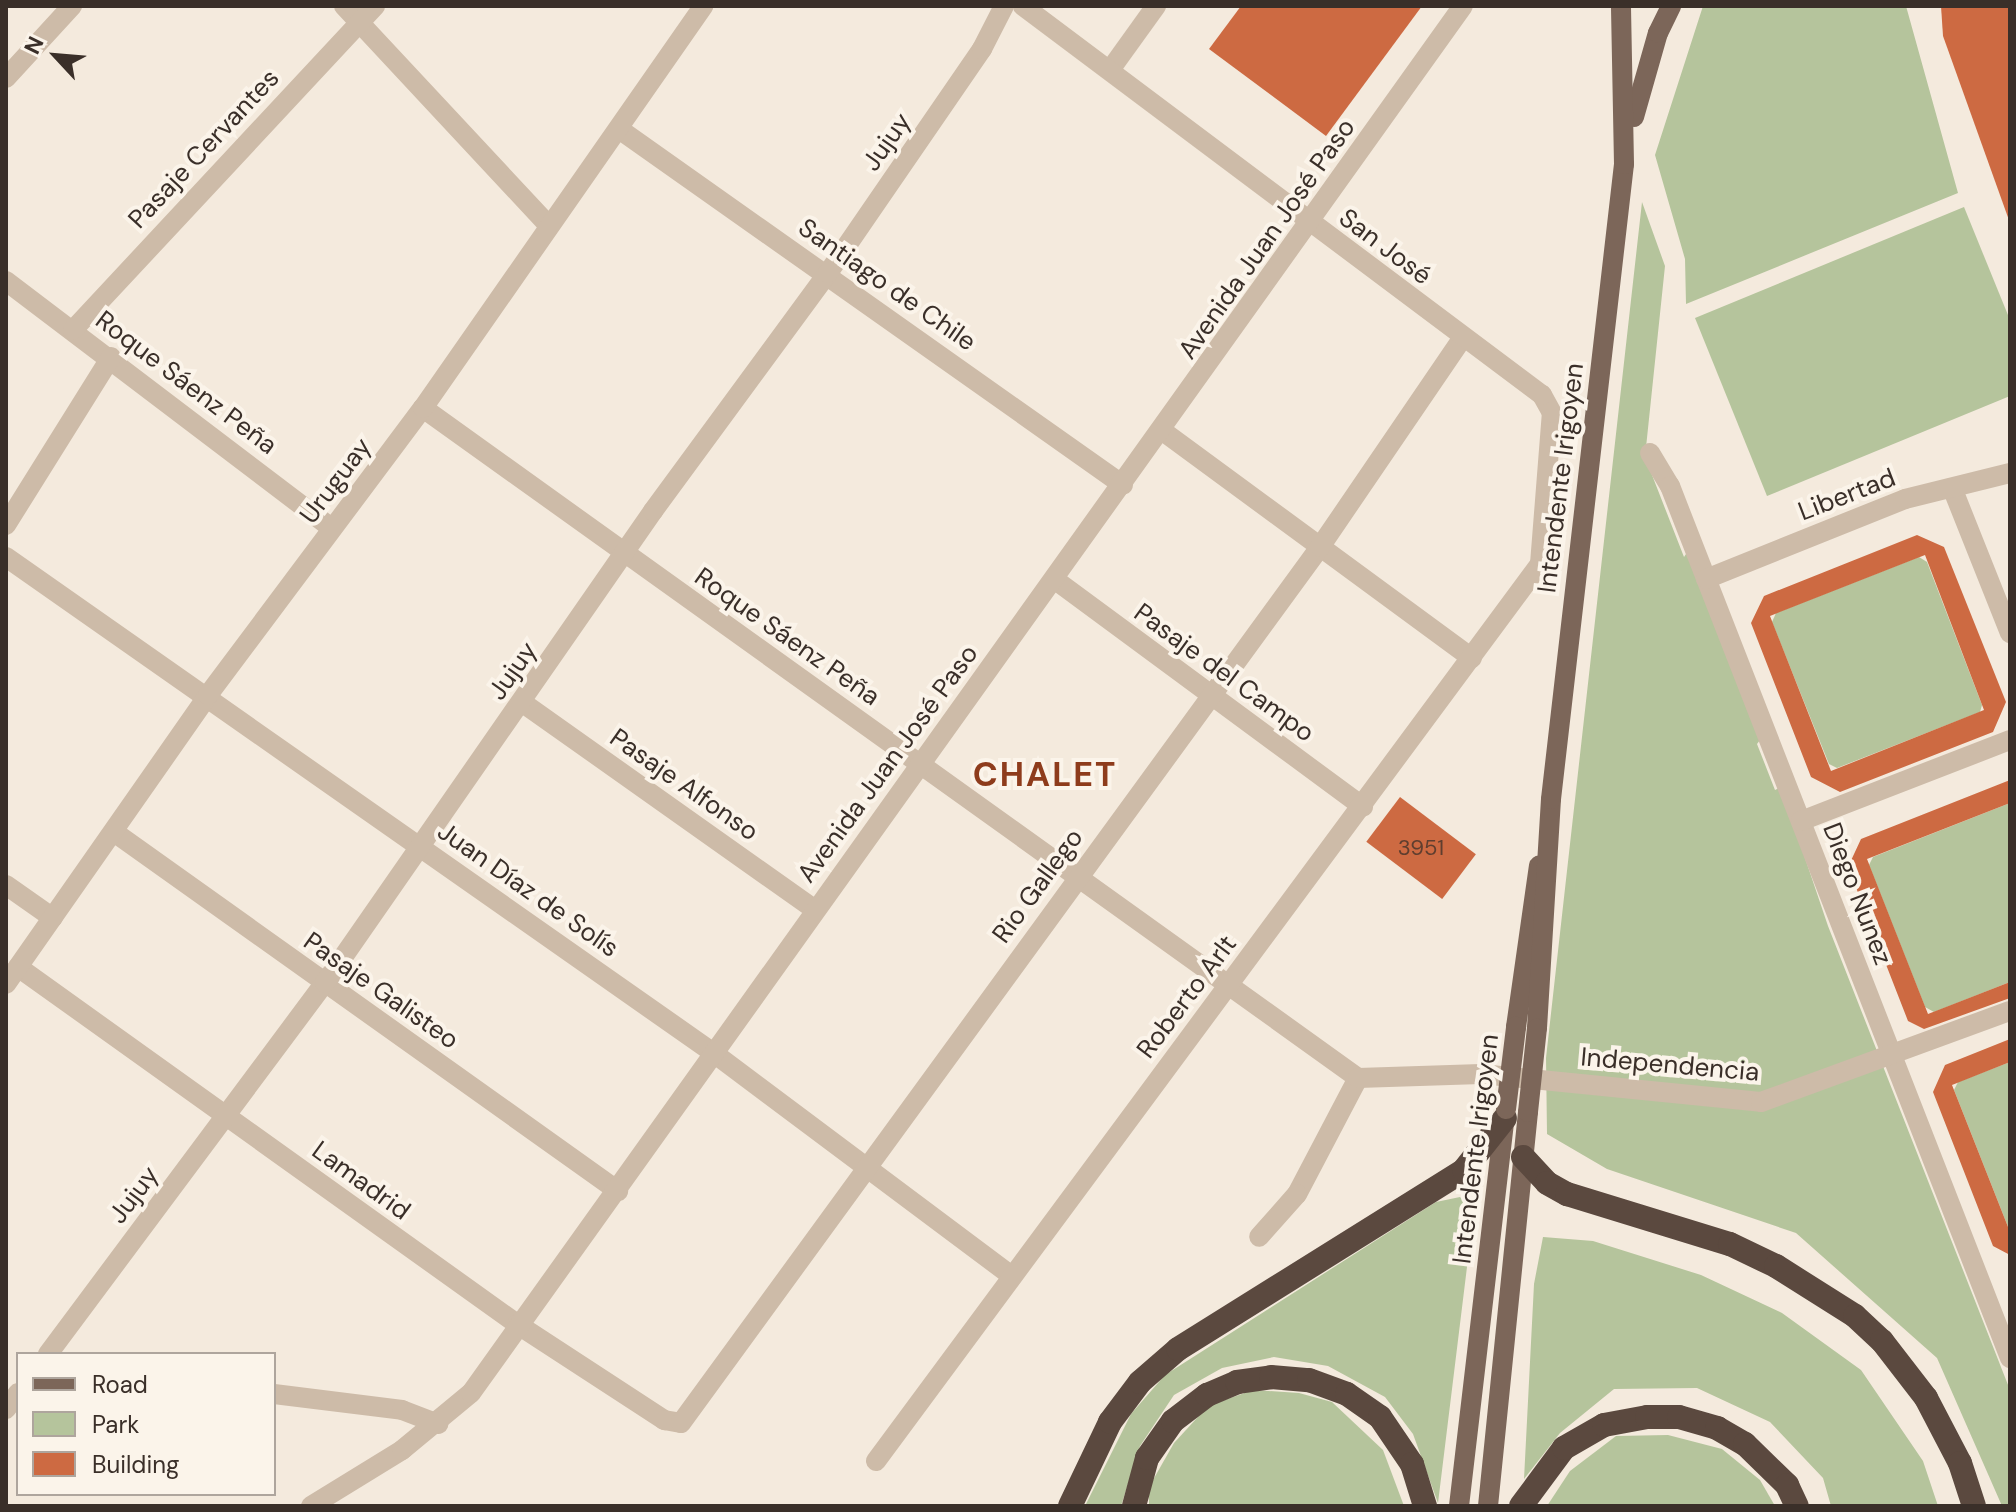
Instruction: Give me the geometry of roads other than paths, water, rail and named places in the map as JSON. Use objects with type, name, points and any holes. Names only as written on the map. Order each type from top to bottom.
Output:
[{"type":"highway","points":[[1070,1506],[1110,1422],[1140,1382],[1178,1349],[1464,1170],[1513,1113]]},
{"type":"highway","points":[[1523,1157],[1547,1183],[1567,1194],[1730,1244],[1776,1266],[1855,1316],[1882,1341],[1926,1398],[1960,1463],[1974,1506]]},
{"type":"highway","points":[[1134,1506],[1147,1458],[1173,1421],[1207,1395],[1237,1382],[1271,1377],[1309,1380],[1347,1394],[1380,1417],[1412,1464],[1425,1506]]},
{"type":"highway","points":[[1521,1506],[1564,1448],[1604,1425],[1647,1417],[1679,1417],[1717,1428],[1745,1444],[1787,1485],[1797,1506]]},
{"type":"main road","name":"Intendente Irigoyen","points":[[1621,6],[1624,164]]},
{"type":"main road","name":"Intendente Irigoyen","points":[[1459,1506],[1526,1027],[1624,164],[1644,75],[1671,6]]},
{"type":"main road","name":"Intendente Irigoyen","points":[[1488,1506],[1523,1157],[1513,1113]]},
{"type":"street","points":[[6,78],[72,6]]},
{"type":"street","points":[[344,6],[368,14],[549,226]]},
{"type":"street","name":"Uruguay","points":[[12,976],[208,695],[423,408],[703,6]]},
{"type":"street","name":"Jujuy","points":[[49,1352],[325,983],[624,555],[828,273],[982,49],[1004,6]]},
{"type":"street","name":"San José","points":[[1023,6],[1548,402],[1552,413],[1540,564]]},
{"type":"street","points":[[1110,70],[1156,6]]},
{"type":"street","name":"Avenida Juan José Paso","points":[[311,1506],[438,1424],[471,1393],[517,1324],[618,1191],[920,761],[1164,432],[1463,6]]},
{"type":"street","name":"Pasaje Cervantes","points":[[73,330],[368,14]]},
{"type":"street","name":"Santiago de Chile","points":[[619,129],[828,273],[1123,485]]},
{"type":"street","name":"Roque Sáenz Peña","points":[[6,281],[111,357],[332,528]]},
{"type":"street","name":"Rio Gallego","points":[[681,1423],[1077,876],[1320,547],[1463,337]]},
{"type":"street","points":[[6,525],[111,357]]},
{"type":"street","name":"Roque Sáenz Peña","points":[[423,408],[624,555],[920,761],[1226,987],[1358,1078]]},
{"type":"street","points":[[1164,432],[1472,658]]},
{"type":"street","name":"Diego Nunez","points":[[1650,453],[1670,486],[2010,1358]]},
{"type":"street","name":"Libertad","points":[[1706,579],[1905,499],[1953,490],[2010,473]]},
{"type":"street","points":[[1953,490],[2010,633]]},
{"type":"street","name":"Juan Díaz de Solís","points":[[6,557],[208,695],[715,1054],[1012,1276]]},
{"type":"street","name":"Roberto Arlt","points":[[876,1461],[1540,564]]},
{"type":"street","name":"Pasaje del Campo","points":[[1054,579],[1363,807]]},
{"type":"street","name":"Pasaje Alfonso","points":[[523,703],[815,910]]},
{"type":"street","points":[[1801,821],[2010,740]]},
{"type":"street","name":"Pasaje Galisteo","points":[[114,832],[618,1191]]},
{"type":"street","points":[[6,885],[53,918]]},
{"type":"street","name":"Lamadrid","points":[[12,976],[225,1116],[517,1324],[664,1420],[681,1423]]},
{"type":"street","name":"Independencia","points":[[1358,1078],[1481,1074],[1744,1103],[1778,1099],[2010,1011]]},
{"type":"street","points":[[1259,1237],[1297,1194],[1358,1078]]},
{"type":"street","points":[[276,1394],[402,1410],[438,1424]]},
{"type":"district","name":"CHALET","points":[[1045,775]]}]
